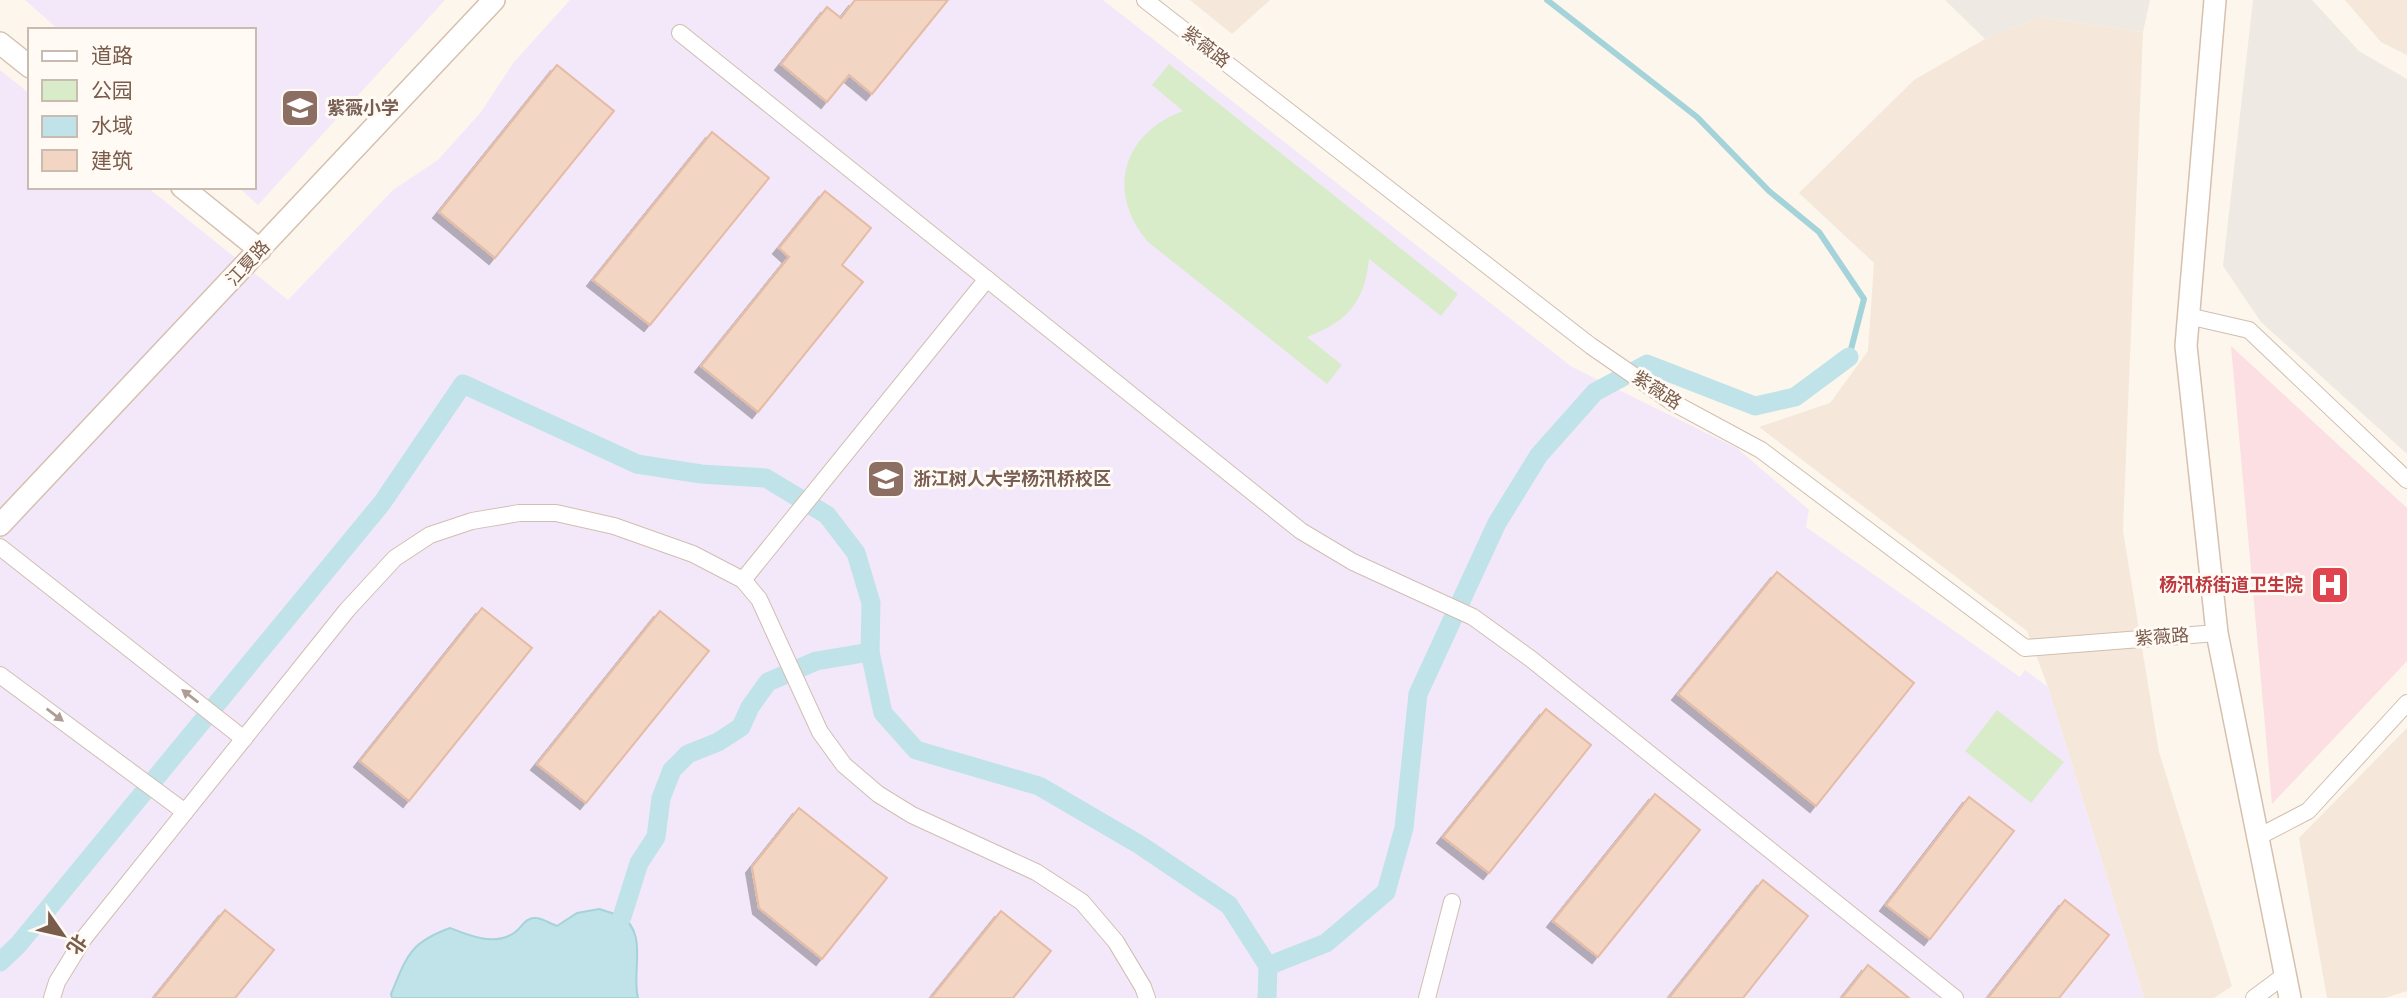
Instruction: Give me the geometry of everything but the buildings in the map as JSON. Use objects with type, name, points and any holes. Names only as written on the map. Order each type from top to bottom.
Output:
[{"type":"street","name":"江夏路","points":[[0,525],[494,0]]},
{"type":"street","name":"紫薇路","points":[[1145,0],[1591,346],[1672,402],[1761,450],[2025,648],[2217,633]]},
{"type":"street","points":[[2215,0],[2186,346],[2217,633],[2290,998]]},
{"type":"street","points":[[680,33],[1301,531],[1353,562],[1473,617],[1531,659],[1955,998]]},
{"type":"street","points":[[0,43],[28,65]]},
{"type":"street","points":[[184,189],[260,250]]},
{"type":"street","points":[[743,580],[987,279]]},
{"type":"street","points":[[2188,316],[2249,330],[2407,481]]},
{"type":"street","points":[[52,998],[57,982],[84,938],[348,610],[395,558],[430,535],[472,521],[519,513],[556,513],[614,526],[693,554],[743,580],[764,609],[820,732],[844,765],[878,794],[912,816],[1036,872],[1082,902],[1116,942],[1147,998]]},
{"type":"street","points":[[0,547],[244,739]]},
{"type":"street","points":[[0,674],[185,812]]},
{"type":"street","points":[[2258,837],[2308,811],[2407,704]]},
{"type":"street","points":[[1427,998],[1452,902]]},
{"type":"street","points":[[2254,998],[2285,975]]},
{"type":"shaded area","name":"紫薇小学","points":[[25,0],[445,0],[258,205],[240,189],[256,189],[256,28],[57,28]]},
{"type":"shaded area","name":"浙江树人大学杨汛桥校区","points":[[570,0],[1103,0],[1572,367],[1737,448],[1809,510],[1806,527],[2020,677],[2025,670],[2048,687],[2144,998],[0,998],[0,70],[28,92],[28,189],[149,189],[288,300],[393,190],[438,160],[481,112],[514,62]]},
{"type":"shaded area","points":[[1190,0],[1270,0],[1232,34]]},
{"type":"shaded area","points":[[1945,0],[2150,0],[2143,32],[2042,17],[1985,39]]},
{"type":"shaded area","points":[[2253,0],[2312,0],[2359,51],[2407,79],[2407,454],[2261,322],[2223,266]]},
{"type":"shaded area","points":[[2345,0],[2407,0],[2407,55],[2381,42]]},
{"type":"shaded area","points":[[2042,17],[2143,32],[2123,531],[2159,752],[2232,986],[2214,998],[2144,998],[2048,687],[2027,631],[1759,427],[1830,403],[1868,351],[1874,263],[1799,193],[1914,80],[1985,39]]},
{"type":"shaded area","name":"杨汛桥街道卫生院","points":[[2231,346],[2407,508],[2407,661],[2272,804]]},
{"type":"shaded area","points":[[2407,728],[2407,991],[2385,998],[2327,998],[2299,838]]},
{"type":"green space","points":[[1169,64],[1458,294],[1441,316],[1369,259],[1363,287],[1352,309],[1333,325],[1307,337],[1342,365],[1327,384],[1148,242],[1135,223],[1127,204],[1124,184],[1134,149],[1146,134],[1183,111],[1152,85]]},
{"type":"green space","points":[[1997,710],[2064,762],[2031,803],[1965,751]]},
{"type":"water","points":[[599,909],[620,916],[629,923],[634,932],[637,942],[638,998],[392,998],[396,981],[411,952],[436,934],[450,928],[482,938],[498,939],[514,933],[532,918],[557,926],[577,913]]},
{"type":"waterway","points":[[1547,0],[1697,117],[1769,191],[1819,232],[1864,299],[1849,357]]},
{"type":"waterway","points":[[1268,966],[1326,943],[1386,892],[1404,828],[1418,694],[1497,523],[1539,455],[1595,392],[1647,364],[1755,406],[1795,397],[1849,357]]},
{"type":"waterway","points":[[0,962],[18,945],[382,503],[463,384],[637,464],[701,474],[766,478],[827,515],[856,553],[871,603],[870,652],[883,713],[916,750],[1039,786],[1140,845],[1229,905],[1268,966],[1267,998]]},
{"type":"waterway","points":[[622,917],[639,863],[656,837],[661,798],[672,770],[688,754],[718,742],[741,727],[750,707],[768,682],[816,661],[870,652]]},
{"type":"place","name":"紫薇小学","points":[[300,108]]},
{"type":"place","name":"浙江树人大学杨汛桥校区","points":[[886,479]]},
{"type":"place","name":"杨汛桥街道卫生院","points":[[2330,585]]}]
